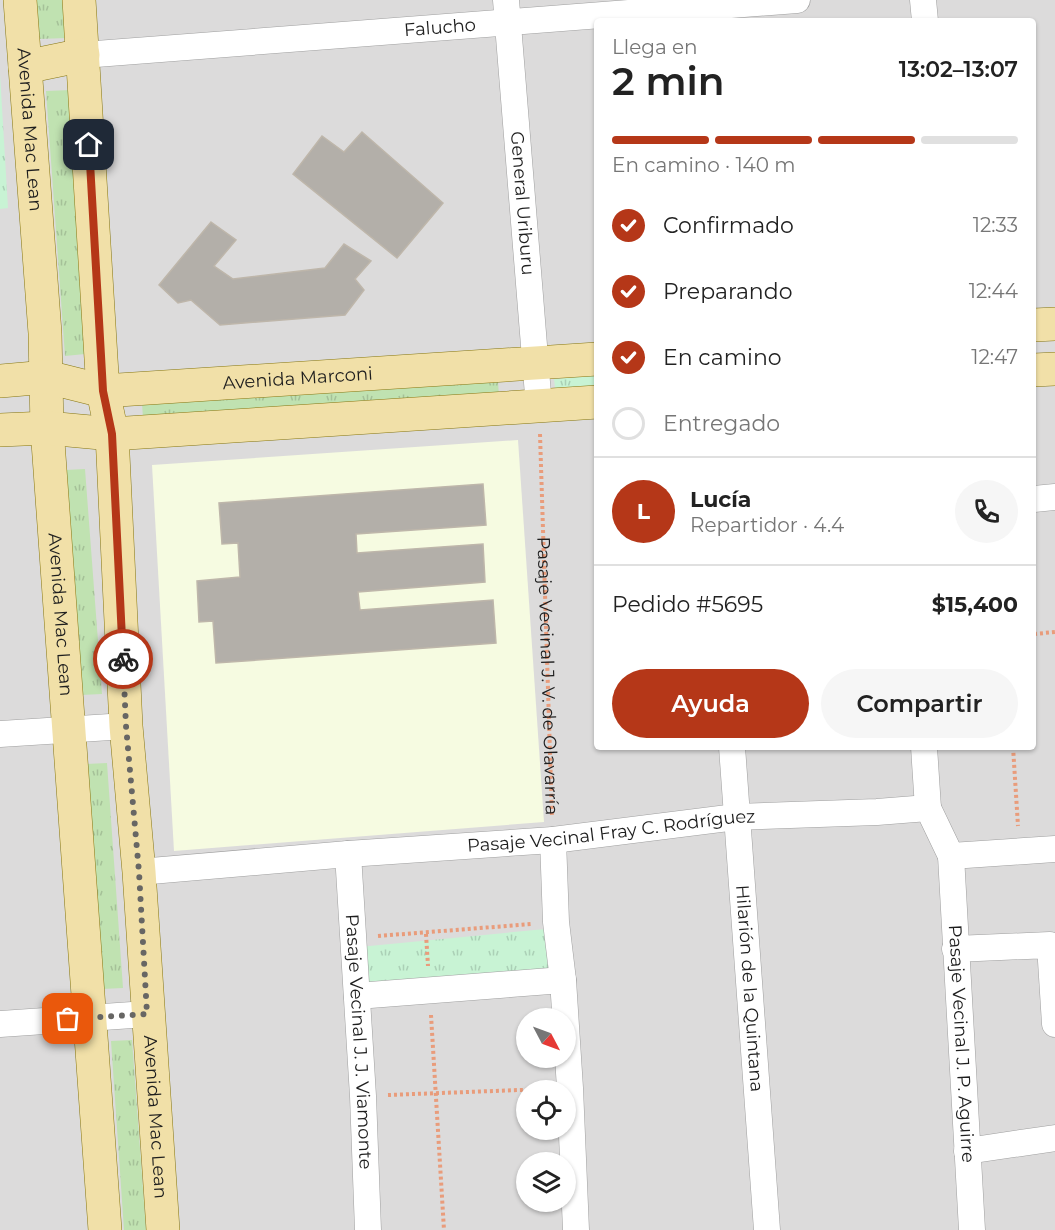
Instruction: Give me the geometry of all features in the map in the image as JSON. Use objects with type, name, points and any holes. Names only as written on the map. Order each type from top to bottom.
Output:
[{"type":"main road","name":"Avenida Mac Lean","points":[[20,0],[47,377],[47,428],[105,1230]]},
{"type":"main road","name":"Avenida Mac Lean","points":[[79,0],[103,391],[112,434],[126,726],[139,872],[163,1230]]},
{"type":"main road","points":[[25,67],[83,55]]},
{"type":"main road","points":[[1036,325],[1055,324]]},
{"type":"main road","name":"Avenida Marconi","points":[[0,381],[47,377],[103,391],[594,359]]},
{"type":"main road","points":[[1036,370],[1055,369]]},
{"type":"main road","points":[[0,430],[47,428],[112,434],[594,402]]},
{"type":"street","name":"Falucho","points":[[83,55],[507,11],[714,9],[797,0]]},
{"type":"street","points":[[923,0],[925,18]]},
{"type":"street","name":"General Uriburu","points":[[507,11],[539,407]]},
{"type":"street","points":[[1036,499],[1055,497]]},
{"type":"street","points":[[0,734],[126,726]]},
{"type":"street","name":"Hilarión de la Quintana","points":[[732,750],[767,1230]]},
{"type":"street","points":[[924,750],[928,808],[951,856],[1055,849]]},
{"type":"street","name":"Pasaje Vecinal Fray C. Rodríguez","points":[[139,872],[348,854],[553,840],[736,817],[877,813],[928,808]]},
{"type":"street","name":"Pasaje Vecinal J. V. de Olavarría","points":[[553,840],[556,922],[563,980],[569,1080]]},
{"type":"street","name":"Pasaje Vecinal J. J. Viamonte","points":[[348,854],[363,1096],[368,1230]]},
{"type":"street","name":"Pasaje Vecinal J. P. Aguirre","points":[[951,856],[972,1230]]},
{"type":"street","points":[[955,949],[1050,945],[1055,1024]]},
{"type":"street","points":[[357,996],[563,980]]},
{"type":"street","points":[[0,1024],[147,1014]]},
{"type":"street","points":[[967,1151],[1055,1138]]},
{"type":"street","name":"Pasaje Vecinal J. V. de Olavarría","points":[[572,1140],[576,1230]]},
{"type":"path","name":"Pasaje Vecinal J. V. de Olavarría","points":[[539,407],[553,840]]},
{"type":"path","points":[[1036,634],[1055,632]]},
{"type":"path","points":[[1013,750],[1020,851]]},
{"type":"path","points":[[353,937],[426,934],[556,922]]},
{"type":"path","points":[[426,934],[444,1230]]},
{"type":"path","points":[[363,1096],[516,1090]]},
{"type":"shaded area","points":[[0,0],[1055,0],[1055,1230],[0,1230]]},
{"type":"shaded area","points":[[518,440],[544,822],[174,851],[152,465]]},
{"type":"green space","points":[[36,0],[64,0],[67,38],[39,39]]},
{"type":"green space","points":[[0,74],[8,208],[0,209]]},
{"type":"green space","points":[[71,90],[85,354],[65,356],[46,91]]},
{"type":"green space","points":[[594,375],[594,392],[556,395],[554,379]]},
{"type":"green space","points":[[498,381],[499,397],[143,419],[142,403]]},
{"type":"green space","points":[[85,469],[102,694],[81,695],[65,470]]},
{"type":"green space","points":[[107,763],[123,988],[102,989],[86,764]]},
{"type":"green space","points":[[545,929],[549,976],[363,994],[359,947]]},
{"type":"green space","points":[[132,1040],[146,1230],[124,1230],[111,1041]]},
{"type":"building","points":[[362,132],[443,203],[397,258],[293,174],[322,136],[344,152]]},
{"type":"building","points":[[211,222],[236,240],[214,266],[233,279],[325,268],[344,244],[371,261],[355,279],[364,290],[345,315],[220,325],[191,300],[178,303],[159,285]]},
{"type":"building","points":[[483,484],[486,525],[356,534],[357,553],[483,544],[485,582],[358,592],[360,610],[493,600],[496,643],[216,663],[213,621],[199,622],[197,581],[240,577],[238,543],[222,544],[219,503]]},
{"type":"way so far","points":[[68,1019],[147,1014],[123,659]]},
{"type":"route","points":[[89,145],[103,391],[112,434],[116,494],[123,659]]}]
